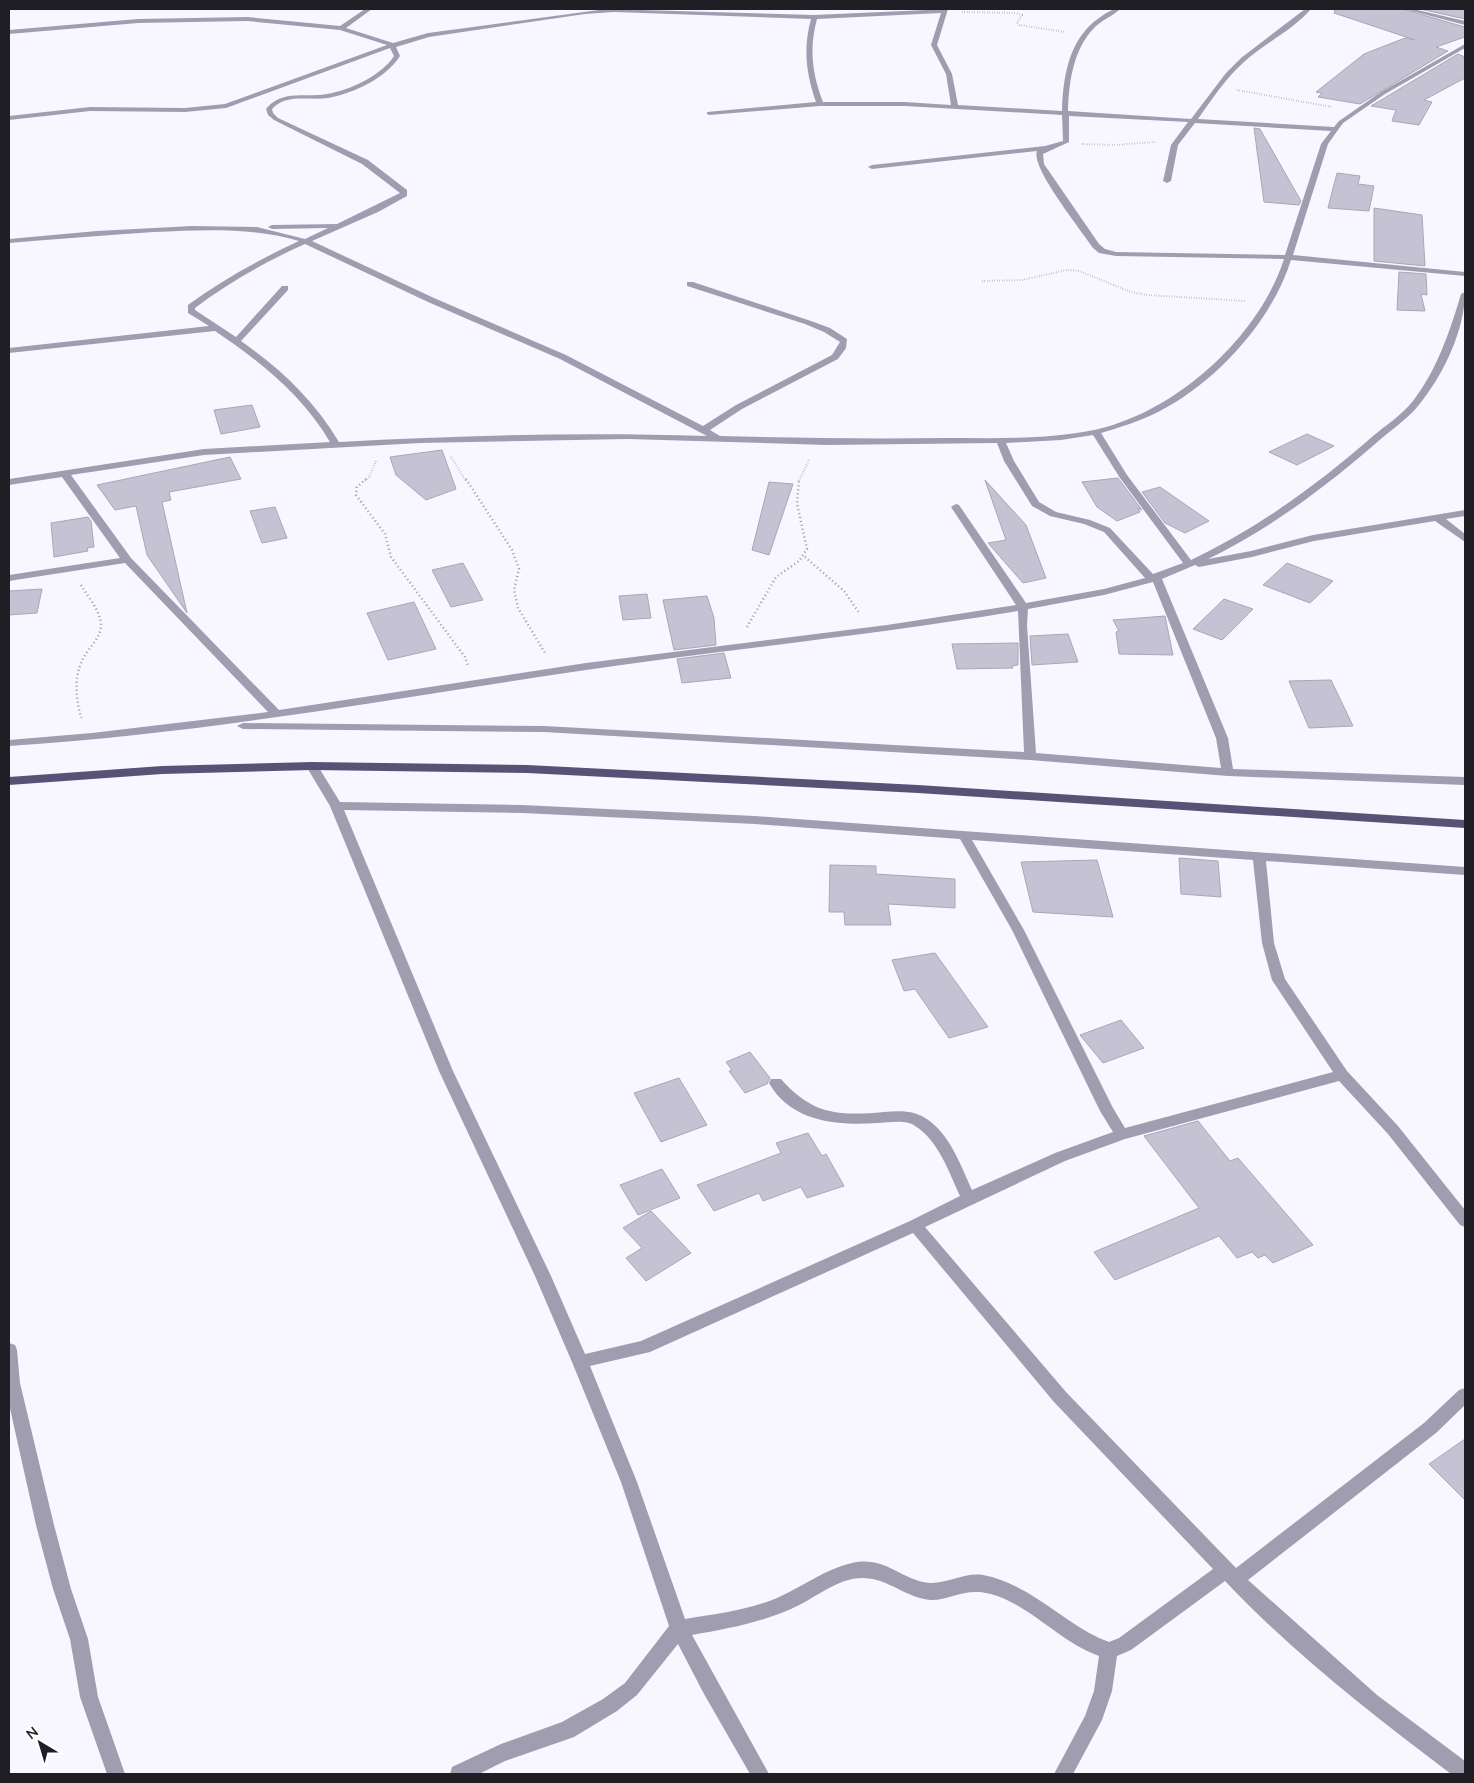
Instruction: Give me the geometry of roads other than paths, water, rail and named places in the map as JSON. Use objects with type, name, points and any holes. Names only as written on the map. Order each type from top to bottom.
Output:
[{"type":"main road","points":[[9,781],[162,770],[312,766],[527,769],[918,789],[1465,824]]},
{"type":"street","points":[[341,28],[369,9]]},
{"type":"street","points":[[872,167],[1046,148],[1066,142],[1068,131],[1064,113],[1068,72],[1086,34],[1093,26],[1117,9]]},
{"type":"street","points":[[1167,181],[1175,145],[1243,58],[1265,44],[1308,9]]},
{"type":"street","points":[[1407,9],[1465,24]]},
{"type":"street","points":[[9,118],[90,109],[185,110],[226,106],[392,45],[457,29],[595,11],[814,17],[944,10],[934,44],[949,74],[955,106]]},
{"type":"street","points":[[814,17],[809,35],[808,57],[811,81],[820,104]]},
{"type":"street","points":[[9,32],[119,22],[213,19],[294,22],[341,28],[392,45],[397,56],[394,62],[368,80],[328,96],[290,97],[272,104],[269,109],[270,114],[276,119],[366,162],[403,190],[404,194],[397,200],[305,241],[233,279],[191,307],[191,311],[237,341],[301,396],[329,431],[336,444]]},
{"type":"street","points":[[9,482],[204,452],[336,444],[450,439],[628,436],[827,442],[1000,440],[1061,437],[1096,432],[1129,422],[1157,409],[1188,390],[1236,348],[1268,302],[1282,277],[1325,144],[1336,129],[1355,112],[1465,46]]},
{"type":"street","points":[[709,112],[820,104],[955,106],[1336,129]]},
{"type":"street","points":[[1046,148],[1039,154],[1040,164],[1102,252],[1116,254],[1287,257],[1465,274]]},
{"type":"street","points":[[9,242],[182,229],[340,226]]},
{"type":"street","points":[[257,228],[305,241],[439,304],[563,357],[718,438]]},
{"type":"street","points":[[690,284],[763,306],[835,334],[844,341],[842,348],[835,357],[739,407],[703,430]]},
{"type":"street","points":[[237,341],[285,288]]},
{"type":"street","points":[[9,743],[86,738],[278,715],[556,670],[870,629],[1023,606],[1086,595],[1154,577],[1187,565],[1243,536],[1305,494],[1364,450],[1414,406],[1436,373],[1465,298]]},
{"type":"street","points":[[9,352],[218,328]]},
{"type":"street","points":[[1096,432],[1123,476],[1187,565]]},
{"type":"street","points":[[1000,440],[1009,461],[1034,504],[1053,514],[1087,522],[1107,530],[1154,577],[1222,738],[1228,772]]},
{"type":"street","points":[[65,474],[127,560],[278,715]]},
{"type":"street","points":[[956,508],[1023,606],[1022,625],[1030,756]]},
{"type":"street","points":[[1187,565],[1252,554],[1313,538],[1465,513]]},
{"type":"street","points":[[1438,518],[1465,539]]},
{"type":"street","points":[[9,578],[127,560]]},
{"type":"street","points":[[191,726],[544,729],[1030,756],[1228,772],[1465,781]]},
{"type":"street","points":[[312,766],[336,806],[446,1071],[543,1276],[580,1362],[629,1482],[679,1628],[710,1688],[760,1774]]},
{"type":"street","points":[[336,806],[522,809],[963,834],[1465,871]]},
{"type":"street","points":[[963,834],[1018,930],[1107,1111],[1122,1134]]},
{"type":"street","points":[[1259,856],[1268,944],[1279,980],[1342,1075],[1393,1130],[1465,1221]]},
{"type":"street","points":[[580,1362],[644,1348],[915,1225],[968,1198],[1060,1158],[1122,1134],[1342,1075]]},
{"type":"street","points":[[776,1083],[793,1102],[830,1120],[908,1117],[920,1122],[932,1133],[947,1156],[968,1198]]},
{"type":"street","points":[[915,1225],[1060,1397],[1256,1601],[1370,1701],[1465,1773]]},
{"type":"street","points":[[9,1350],[12,1383],[43,1516],[62,1589],[79,1639],[89,1697],[116,1774]]},
{"type":"street","points":[[459,1774],[501,1753],[567,1730],[610,1705],[631,1689],[679,1628],[754,1615],[777,1607],[841,1574],[866,1569],[893,1575],[922,1591],[935,1592],[976,1582],[998,1588],[1023,1600],[1090,1646],[1109,1651],[1124,1644],[1230,1575],[1430,1428],[1465,1395]]},
{"type":"street","points":[[1063,1774],[1092,1720],[1104,1691],[1109,1651]]}]
